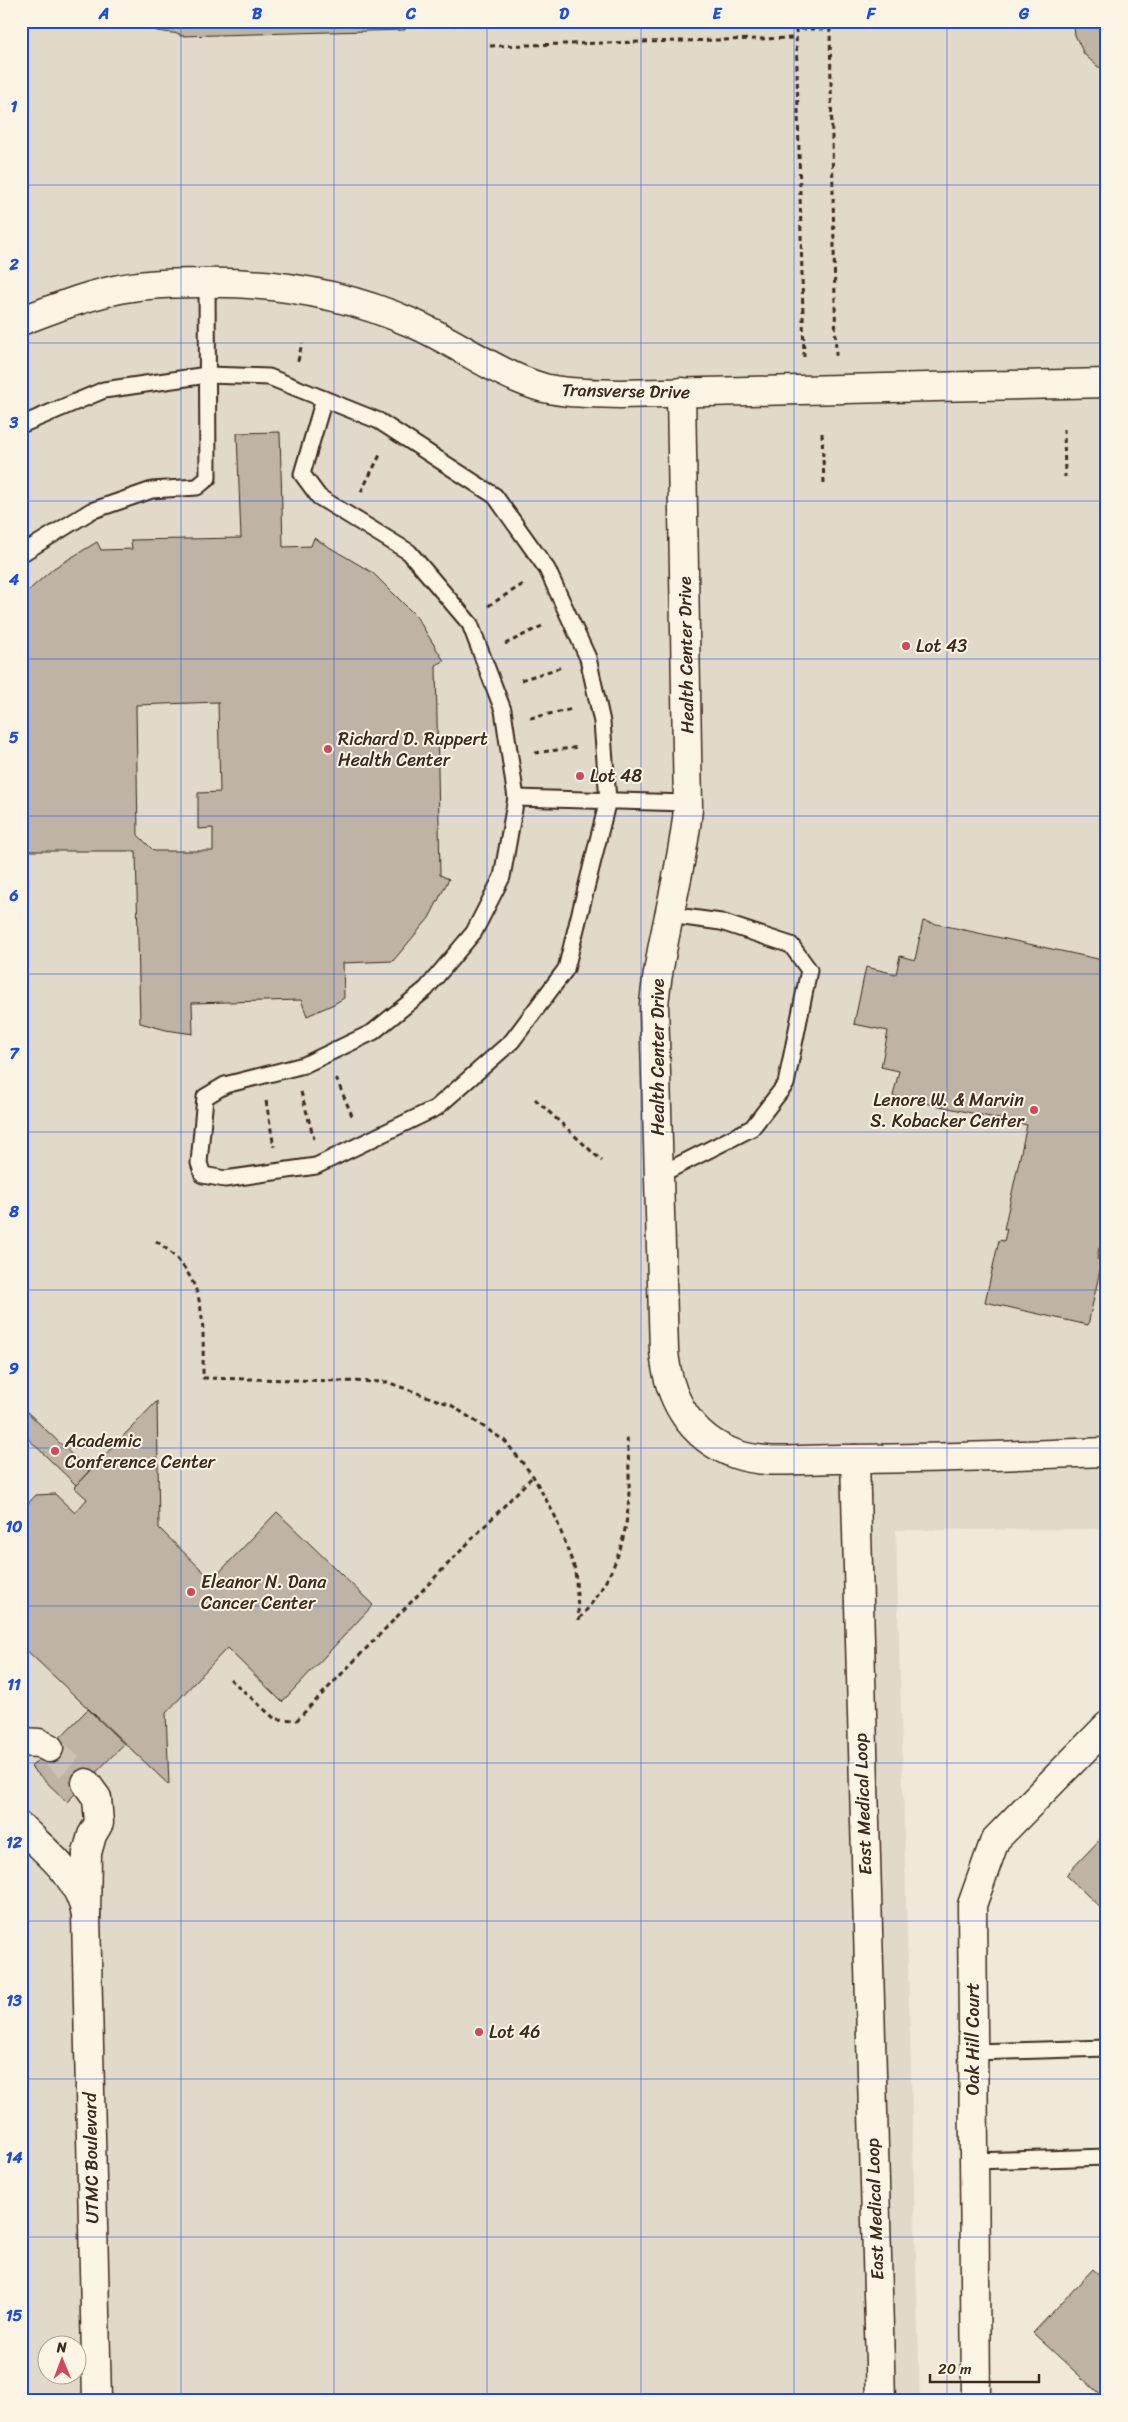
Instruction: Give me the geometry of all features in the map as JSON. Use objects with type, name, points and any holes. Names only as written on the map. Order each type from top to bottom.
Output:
[{"type":"street","name":"Transverse Drive","points":[[21,321],[62,305],[117,290],[173,283],[266,284],[357,302],[412,323],[500,370],[545,388],[577,392],[620,394],[1107,383]]},
{"type":"street","name":"Health Center Drive","points":[[681,392],[688,803],[680,868],[657,976],[654,1005],[664,1357],[667,1378],[678,1407],[704,1436],[735,1454],[767,1460],[855,1459]]},
{"type":"street","points":[[855,1459],[1107,1452]]},
{"type":"street","name":"East Medical Loop","points":[[855,1459],[881,2401]]},
{"type":"street","name":"Oak Hill Court","points":[[976,2401],[972,1905],[995,1840],[1107,1726]]},
{"type":"street","points":[[21,1742],[39,1743],[50,1748]]},
{"type":"street","name":"UTMC Boulevard","points":[[86,1783],[97,1798],[99,1823],[92,1835],[87,1854],[86,1915],[97,2401]]},
{"type":"street","name":"UTMC Boulevard","points":[[21,1828],[71,1877],[82,1898],[86,1915]]},
{"type":"lane","points":[[21,554],[91,511],[152,490],[198,487],[208,478],[207,283]]},
{"type":"lane","points":[[21,425],[104,390],[207,375],[269,377],[324,399],[378,421],[495,496],[547,569],[588,658],[602,722],[608,800],[596,857],[566,969],[512,1041],[436,1108],[321,1164],[225,1179],[203,1176],[199,1164],[205,1097],[225,1085],[304,1065],[373,1032],[426,989],[474,932],[502,877],[516,798],[503,710],[470,624],[409,552],[320,498],[302,474],[324,399]]},
{"type":"lane","points":[[516,798],[688,803]]},
{"type":"lane","points":[[659,1175],[752,1128],[786,1084],[810,970],[791,945],[721,922],[669,915]]},
{"type":"lane","points":[[973,2052],[1107,2048]]},
{"type":"lane","points":[[974,2161],[1107,2157]]},
{"type":"path","points":[[804,365],[796,30],[830,29],[836,364]]},
{"type":"path","points":[[490,46],[796,38]]},
{"type":"path","points":[[1106,80],[1107,128]]},
{"type":"path","points":[[298,362],[302,343]]},
{"type":"path","points":[[1064,429],[1064,477]]},
{"type":"path","points":[[822,433],[824,483]]},
{"type":"path","points":[[359,496],[384,445]]},
{"type":"path","points":[[484,609],[533,578]]},
{"type":"path","points":[[504,644],[547,624]]},
{"type":"path","points":[[518,681],[563,666]]},
{"type":"path","points":[[528,718],[575,708]]},
{"type":"path","points":[[534,753],[582,747]]},
{"type":"path","points":[[336,1076],[354,1121]]},
{"type":"path","points":[[300,1089],[316,1144]]},
{"type":"path","points":[[265,1098],[275,1156]]},
{"type":"path","points":[[535,1099],[602,1161]]},
{"type":"path","points":[[156,1240],[171,1251],[194,1280],[203,1315],[203,1378],[387,1382],[451,1405],[504,1441],[533,1476],[555,1516],[575,1569],[578,1620],[596,1600],[611,1570],[624,1537],[630,1507],[627,1437]]},
{"type":"path","points":[[230,1679],[275,1719],[297,1720],[533,1476]]},
{"type":"shaded area","points":[[21,21],[1107,21],[1107,1529],[896,1530],[920,2401],[21,2401]]},
{"type":"building","points":[[135,21],[482,22],[477,22],[478,25],[405,27],[405,30],[180,36],[180,34],[157,31]]},
{"type":"building","points":[[1073,21],[1107,21],[1107,71],[1097,66],[1084,54],[1075,35]]},
{"type":"building","name":"Richard D. Ruppert Health Center","points":[[280,432],[283,547],[311,546],[314,538],[373,573],[416,616],[444,661],[436,665],[440,875],[449,879],[429,918],[393,961],[343,963],[344,998],[307,1016],[301,1000],[192,1003],[193,1034],[166,1030],[140,1023],[136,851],[21,851],[21,597],[54,568],[97,542],[101,550],[132,549],[131,540],[241,538],[237,433]],"holes":[[[218,702],[220,792],[198,793],[198,829],[213,828],[213,851],[154,851],[138,835],[136,705]]]},
{"type":"building","name":"Lenore W. & Marvin S. Kobacker Center","points":[[923,921],[1107,961],[1107,1227],[1102,1249],[1099,1248],[1097,1259],[1102,1261],[1088,1325],[985,1302],[999,1240],[1004,1241],[1007,1229],[1004,1229],[1027,1125],[893,1096],[899,1071],[881,1067],[888,1031],[854,1024],[866,967],[896,974],[900,956],[915,960]]},
{"type":"building","name":"Eleanor N. Dana Cancer Center","points":[[157,1401],[159,1528],[212,1580],[277,1512],[373,1605],[282,1702],[227,1648],[166,1713],[169,1785],[21,1645],[21,1511],[36,1495],[55,1494],[75,1513],[87,1499],[74,1487]]},
{"type":"building","name":"Academic Conference Center","points":[[21,1406],[89,1471],[76,1485],[21,1432]]},
{"type":"building","points":[[88,1709],[124,1744],[67,1802],[31,1767]]},
{"type":"building","points":[[1107,1832],[1107,1914],[1066,1875]]},
{"type":"building","points":[[1093,2269],[1107,2282],[1107,2401],[1033,2333]]},
{"type":"tunnel","points":[[49,1748],[86,1783]]},
{"type":"place","name":"Lot 43","points":[[906,646]]},
{"type":"place","name":"Richard D. Ruppert Health Center","points":[[328,749]]},
{"type":"place","name":"Lot 48","points":[[580,776]]},
{"type":"place","name":"Lenore W. & Marvin S. Kobacker Center","points":[[1034,1110]]},
{"type":"place","name":"Academic Conference Center","points":[[55,1451]]},
{"type":"place","name":"Eleanor N. Dana Cancer Center","points":[[191,1592]]},
{"type":"place","name":"Lot 46","points":[[479,2032]]}]
